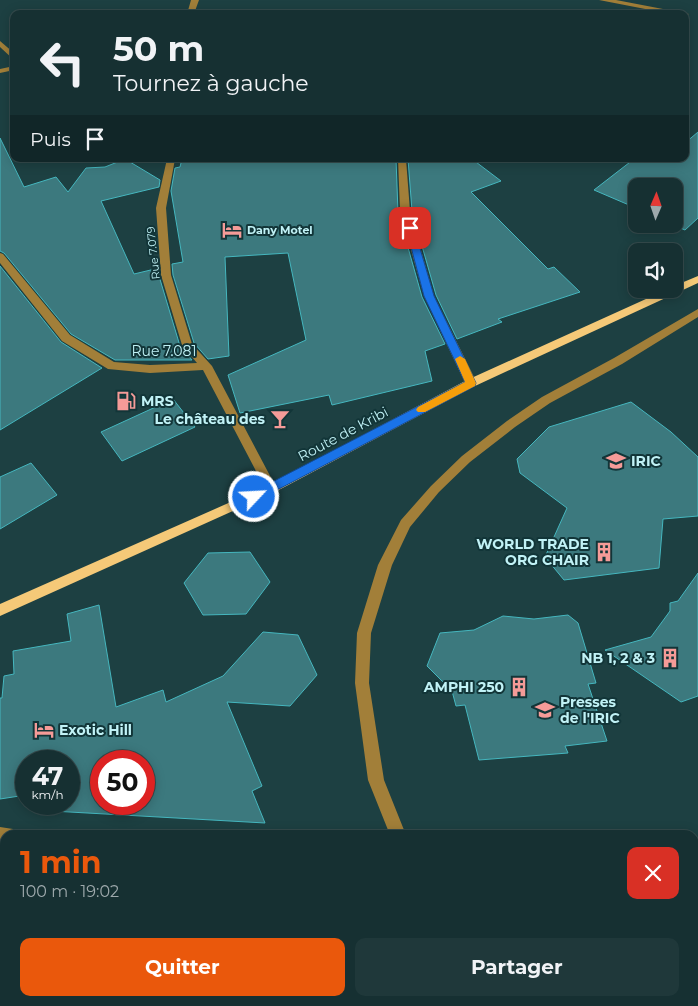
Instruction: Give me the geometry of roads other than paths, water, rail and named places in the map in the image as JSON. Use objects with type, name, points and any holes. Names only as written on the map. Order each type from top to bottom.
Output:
[{"type":"main road","name":"Route de Kribi","points":[[0,610],[271,489],[471,383],[698,279]]},
{"type":"street","points":[[603,0],[662,10]]},
{"type":"street","points":[[689,15],[695,16]]},
{"type":"street","points":[[0,43],[10,54]]},
{"type":"street","name":"Rue 7.079","points":[[170,162],[161,208],[166,275],[187,345],[206,366]]},
{"type":"street","points":[[402,162],[405,212],[429,296],[471,383]]},
{"type":"street","name":"Rue 7.081","points":[[0,256],[66,338],[112,366],[150,369],[206,366],[271,489]]},
{"type":"street","points":[[396,830],[376,780],[362,683],[364,633],[385,565],[405,524],[435,489],[466,459],[511,424],[546,400],[618,361],[698,312]]},
{"type":"place","name":"Dany Motel","points":[[232,230]]},
{"type":"place","name":"MRS","points":[[126,401]]},
{"type":"place","name":"Le château des","points":[[280,419]]},
{"type":"place","name":"IRIC","points":[[616,461]]},
{"type":"place","name":"WORLD TRADE ORG CHAIR","points":[[604,552]]},
{"type":"place","name":"NB 1, 2 & 3","points":[[670,658]]},
{"type":"place","name":"AMPHI 250","points":[[519,687]]},
{"type":"place","name":"Presses de l'IRIC","points":[[545,710]]},
{"type":"place","name":"Exotic Hill","points":[[44,730]]}]
